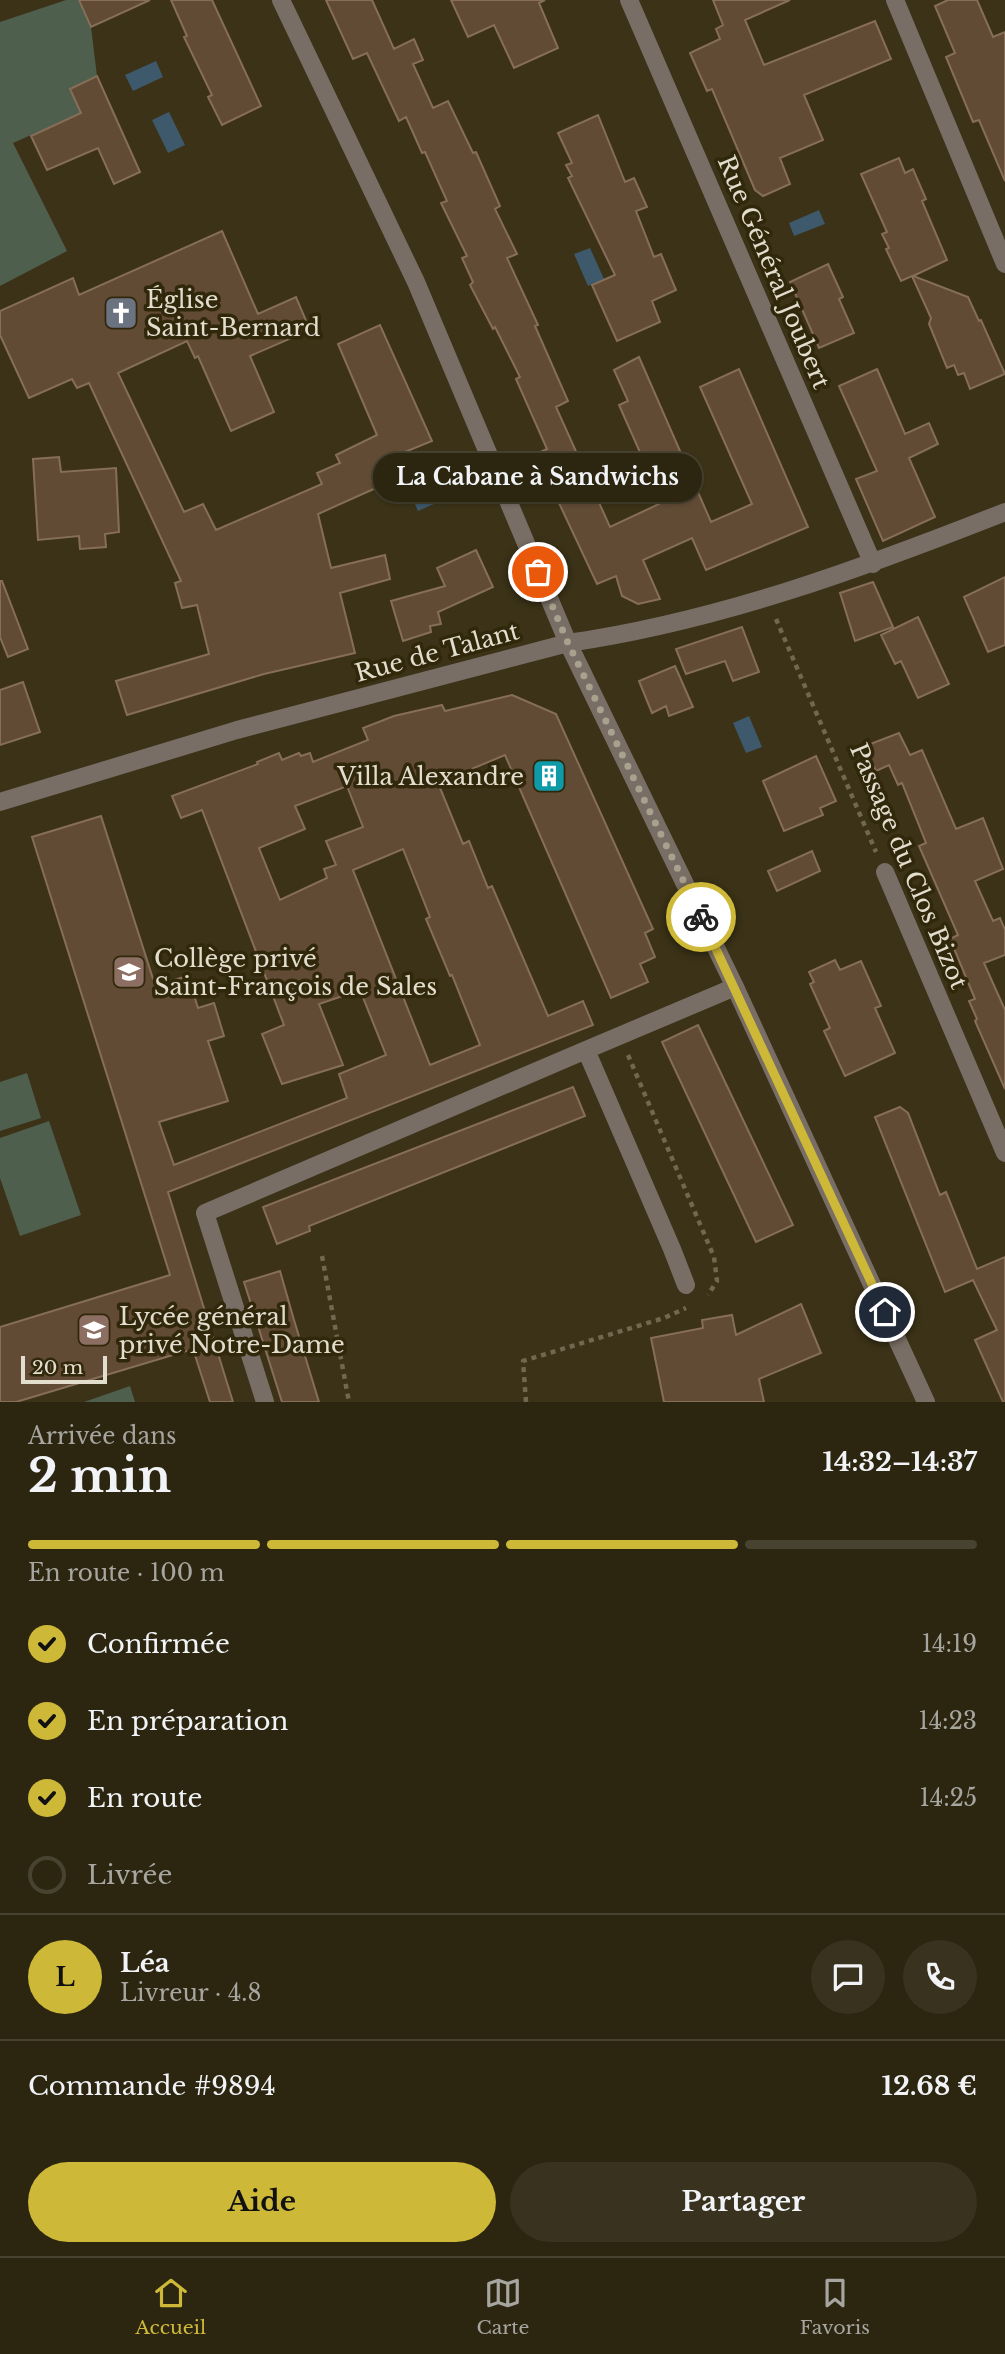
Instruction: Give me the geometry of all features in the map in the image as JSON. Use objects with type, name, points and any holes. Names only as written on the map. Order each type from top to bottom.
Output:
[{"type":"street","points":[[281,0],[416,282],[568,643],[735,987],[926,1402]]},
{"type":"street","name":"Rue Général Joubert","points":[[629,0],[873,564]]},
{"type":"street","points":[[895,0],[1005,264]]},
{"type":"street","name":"Rue de Talant","points":[[0,802],[237,730],[568,643],[614,637],[768,598],[873,564],[1005,512]]},
{"type":"street","name":"Passage du Clos Bizot","points":[[885,872],[1005,1153]]},
{"type":"street","points":[[265,1402],[205,1213],[735,987]]},
{"type":"street","points":[[586,1049],[672,1248],[685,1286]]},
{"type":"path","name":"Passage du Clos Bizot","points":[[768,598],[885,872]]},
{"type":"path","points":[[322,1256],[349,1402]]},
{"type":"path","points":[[523,1361],[526,1402]]},
{"type":"green space","points":[[66,0],[79,0],[91,27],[97,76],[71,89],[81,113],[13,143],[67,251],[0,286],[0,22]]},
{"type":"green space","points":[[27,1073],[41,1118],[0,1131],[0,1082]]},
{"type":"green space","points":[[49,1121],[81,1215],[20,1236],[0,1178],[0,1138]]},
{"type":"green space","points":[[130,1386],[135,1402],[84,1402]]},
{"type":"water","points":[[156,61],[163,77],[133,91],[125,75]]},
{"type":"water","points":[[169,112],[185,145],[168,153],[152,120]]},
{"type":"water","points":[[819,210],[825,224],[794,236],[789,223]]},
{"type":"water","points":[[590,248],[604,279],[588,286],[574,254]]},
{"type":"water","points":[[446,482],[452,496],[418,511],[412,497]]},
{"type":"water","points":[[749,716],[762,747],[746,753],[733,723]]},
{"type":"building","points":[[79,0],[150,0],[91,27]]},
{"type":"building","points":[[171,0],[212,0],[261,106],[222,125],[208,97],[212,95],[184,37],[187,36]]},
{"type":"building","points":[[326,0],[372,0],[394,49],[414,39],[423,60],[413,64],[433,108],[448,101],[473,153],[476,152],[500,206],[495,209],[517,254],[507,258],[538,325],[535,326],[568,401],[556,407],[610,527],[659,504],[619,405],[628,401],[614,370],[639,357],[711,522],[752,504],[700,387],[739,369],[808,527],[706,570],[692,538],[643,560],[660,599],[638,604],[622,596],[616,576],[597,584],[536,454],[547,449],[516,379],[520,377],[470,285],[473,282],[462,258],[467,256],[441,203],[447,201],[425,152],[422,153],[406,117],[399,121],[367,53],[353,59]]},
{"type":"building","points":[[451,0],[545,0],[539,3],[558,48],[514,68],[494,25],[468,37]]},
{"type":"building","points":[[713,0],[790,0],[745,20],[764,65],[875,21],[891,59],[804,95],[823,140],[780,158],[790,184],[763,196],[755,190],[712,89],[707,91],[690,53],[720,39],[716,29],[723,25]]},
{"type":"building","points":[[948,0],[977,0],[993,37],[1005,32],[1005,181],[979,120],[973,122],[946,57],[955,53],[935,6]]},
{"type":"building","points":[[97,76],[140,172],[114,184],[98,148],[47,170],[31,136],[81,113],[70,89]]},
{"type":"building","points":[[598,115],[625,182],[634,178],[647,207],[636,211],[654,257],[661,254],[676,290],[652,301],[660,322],[617,341],[592,285],[615,275],[568,178],[572,176],[566,165],[572,163],[558,133]]},
{"type":"building","points":[[899,158],[905,173],[913,169],[926,199],[922,201],[947,260],[913,276],[968,297],[1005,374],[970,389],[964,373],[958,375],[954,365],[947,368],[929,324],[931,318],[912,276],[901,281],[886,249],[889,248],[882,234],[887,232],[861,174]]},
{"type":"building","points":[[222,231],[258,314],[296,297],[310,330],[250,356],[274,412],[231,431],[198,356],[195,358],[187,341],[118,373],[184,512],[203,504],[216,530],[322,484],[317,473],[340,463],[336,455],[377,435],[338,344],[380,325],[432,441],[385,460],[390,471],[372,481],[376,488],[318,514],[331,568],[385,555],[390,579],[340,593],[355,653],[264,674],[127,715],[116,681],[209,654],[197,605],[182,608],[175,583],[181,581],[89,383],[77,388],[72,379],[29,398],[0,335],[0,311],[73,278],[79,295]]},
{"type":"building","points":[[828,264],[843,297],[839,299],[854,333],[819,348],[790,282]]},
{"type":"building","points":[[877,369],[905,434],[929,423],[938,444],[909,458],[935,517],[883,541],[856,479],[877,471],[839,386]]},
{"type":"building","points":[[59,457],[61,472],[116,468],[119,532],[105,534],[106,547],[80,549],[79,536],[38,540],[33,459]]},
{"type":"building","points":[[476,550],[493,587],[438,612],[441,624],[430,626],[431,632],[403,641],[391,601],[445,586],[437,568]]},
{"type":"building","points":[[1005,577],[1005,645],[988,652],[964,597]]},
{"type":"building","points":[[0,581],[28,649],[8,657],[0,637]]},
{"type":"building","points":[[873,582],[893,627],[855,641],[840,593]]},
{"type":"building","points":[[918,617],[949,684],[918,698],[901,661],[895,664],[881,635]]},
{"type":"building","points":[[742,627],[759,672],[733,681],[725,661],[686,674],[676,649]]},
{"type":"building","points":[[675,666],[693,707],[669,716],[666,706],[652,713],[639,681]]},
{"type":"building","points":[[23,682],[40,732],[0,745],[0,690]]},
{"type":"building","points":[[512,695],[556,714],[653,929],[645,933],[655,957],[640,964],[648,982],[611,998],[505,755],[438,783],[463,844],[469,841],[488,888],[492,886],[548,1016],[583,1001],[593,1025],[168,1192],[233,1402],[210,1402],[193,1349],[16,1402],[0,1402],[0,1327],[170,1275],[32,837],[101,816],[155,985],[188,976],[198,1008],[214,1003],[224,1036],[208,1041],[228,1101],[159,1122],[174,1165],[347,1098],[339,1074],[386,1055],[360,990],[319,1004],[343,1065],[282,1084],[262,1034],[284,1025],[202,810],[181,818],[172,796],[258,764],[257,762],[279,753],[282,760],[299,753],[301,756],[310,753],[313,762],[368,740],[363,728],[394,716],[442,705],[445,711]],"holes":[[[347,786],[363,827],[326,841],[336,865],[324,869],[327,878],[280,900],[259,848],[305,829],[295,806]],[[403,849],[430,917],[426,919],[480,1045],[430,1065],[353,870]]]},
{"type":"building","points":[[899,733],[910,755],[922,750],[956,829],[983,818],[1003,869],[975,881],[993,921],[1000,918],[1005,930],[1005,955],[984,963],[1005,1010],[1005,1089],[975,1021],[977,1019],[969,1001],[975,999],[950,939],[958,935],[919,846],[926,843],[902,783],[898,785],[889,765],[876,771],[865,746]]},
{"type":"building","points":[[816,756],[836,801],[820,808],[823,815],[784,831],[763,781]]},
{"type":"building","points":[[812,851],[820,871],[777,891],[768,871]]},
{"type":"building","points":[[835,960],[840,970],[861,961],[881,1006],[875,1008],[895,1053],[845,1076],[824,1031],[830,1028],[810,984],[814,982],[809,972]]},
{"type":"building","points":[[698,1025],[793,1225],[756,1242],[662,1042]]},
{"type":"building","points":[[573,1087],[585,1116],[309,1226],[310,1231],[277,1244],[263,1207]]},
{"type":"building","points":[[900,1107],[908,1113],[940,1195],[946,1192],[977,1269],[1005,1257],[1005,1402],[975,1340],[997,1330],[973,1280],[945,1292],[875,1117]]},
{"type":"building","points":[[280,1271],[319,1402],[282,1402],[244,1282]]},
{"type":"building","points":[[801,1304],[821,1353],[759,1379],[764,1402],[664,1402],[651,1338],[703,1328],[702,1320],[732,1315],[736,1335]]},
{"type":"way so far","points":[[538,572],[568,643],[701,917]]},
{"type":"place","name":"Église Saint-Bernard","points":[[121,313]]},
{"type":"place","name":"La Cabane à Sandwichs","points":[[538,572]]},
{"type":"place","name":"Villa Alexandre","points":[[549,776]]},
{"type":"place","name":"Collège privé Saint-François de Sales","points":[[129,972]]},
{"type":"place","name":"Lycée général privé Notre-Dame","points":[[94,1330]]},
{"type":"route","points":[[701,917],[885,1312]]}]
